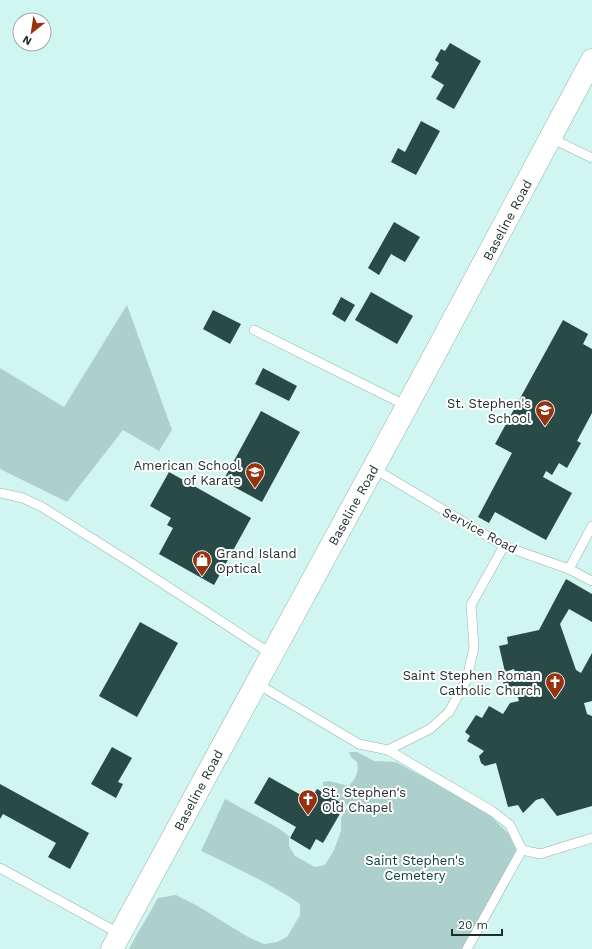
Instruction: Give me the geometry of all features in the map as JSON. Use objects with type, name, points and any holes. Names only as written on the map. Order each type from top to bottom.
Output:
[{"type":"street","name":"Baseline Road","points":[[116,941],[407,406],[592,60]]},
{"type":"lane","points":[[551,138],[592,158]]},
{"type":"lane","points":[[254,330],[407,406]]},
{"type":"lane","name":"Service Road","points":[[373,468],[504,546],[569,569],[592,581]]},
{"type":"lane","points":[[0,493],[23,498],[42,507],[271,654]]},
{"type":"lane","points":[[569,569],[592,526]]},
{"type":"lane","points":[[388,750],[430,729],[449,712],[467,679],[474,647],[471,605],[504,546]]},
{"type":"lane","points":[[256,683],[359,744],[388,750],[492,811],[510,826],[522,850]]},
{"type":"lane","points":[[522,850],[540,854],[592,838]]},
{"type":"lane","points":[[466,949],[522,850]]},
{"type":"lane","points":[[0,868],[116,941]]},
{"type":"green space","points":[[127,305],[172,430],[159,451],[123,430],[67,502],[0,469],[0,368],[64,407]]},
{"type":"green space","name":"Saint Stephen's Cemetery","points":[[349,752],[357,752],[374,761],[396,762],[488,814],[508,833],[517,852],[462,949],[129,949],[158,898],[176,895],[196,905],[248,937],[264,944],[277,942],[287,937],[300,915],[300,904],[264,882],[201,851],[225,799],[278,828],[289,836],[289,846],[295,856],[315,867],[325,865],[334,850],[341,831],[341,818],[348,806],[323,790],[323,782],[329,781],[349,786],[358,769],[357,762],[351,757]]},
{"type":"building","points":[[450,43],[481,61],[454,109],[436,99],[444,85],[431,77],[439,63],[435,60],[441,49],[445,51]]},
{"type":"building","points":[[421,121],[440,131],[416,175],[391,162],[398,148],[405,152]]},
{"type":"building","points":[[394,222],[420,237],[405,262],[391,254],[379,275],[368,268]]},
{"type":"building","points":[[371,292],[413,316],[397,344],[355,320]]},
{"type":"building","points":[[341,297],[355,305],[345,322],[332,314]]},
{"type":"building","points":[[213,310],[241,324],[230,344],[203,329]]},
{"type":"building","name":"St. Stephen's School","points":[[563,320],[588,334],[583,344],[592,349],[592,413],[577,441],[581,443],[567,468],[559,463],[552,475],[546,471],[543,477],[572,493],[546,540],[495,512],[489,523],[478,517],[512,453],[495,444]]},
{"type":"building","points":[[263,368],[297,386],[289,401],[255,384]]},
{"type":"building","points":[[261,411],[300,432],[262,502],[223,481]]},
{"type":"building","points":[[169,472],[251,518],[214,585],[159,554],[173,528],[167,525],[171,518],[150,506]]},
{"type":"building","name":"Saint Stephen Roman Catholic Church","points":[[566,579],[592,594],[592,622],[569,609],[560,624],[576,670],[581,673],[592,653],[592,701],[584,703],[587,714],[592,716],[592,806],[557,816],[543,798],[536,800],[523,813],[518,805],[508,807],[496,763],[485,766],[481,763],[479,756],[484,751],[467,741],[470,736],[465,732],[476,715],[482,718],[489,706],[503,714],[510,703],[519,701],[517,694],[508,696],[502,679],[516,675],[514,669],[505,672],[499,646],[508,644],[507,637],[539,630]]},
{"type":"building","points":[[140,622],[178,643],[137,717],[99,696]]},
{"type":"building","points":[[112,747],[132,758],[118,782],[123,784],[116,798],[91,784]]},
{"type":"building","name":"St. Stephen's Old Chapel","points":[[269,777],[310,800],[317,789],[345,805],[323,843],[316,839],[310,850],[290,838],[296,827],[254,803]]},
{"type":"building","points":[[0,784],[89,833],[70,869],[48,857],[56,843],[3,814],[0,819]]},
{"type":"place","name":"St. Stephen's School","points":[[545,427]]},
{"type":"place","name":"American School of Karate","points":[[255,489]]},
{"type":"place","name":"Grand Island Optical","points":[[202,577]]},
{"type":"place","name":"Saint Stephen Roman Catholic Church","points":[[555,699]]},
{"type":"place","name":"St. Stephen's Old Chapel","points":[[308,816]]}]
